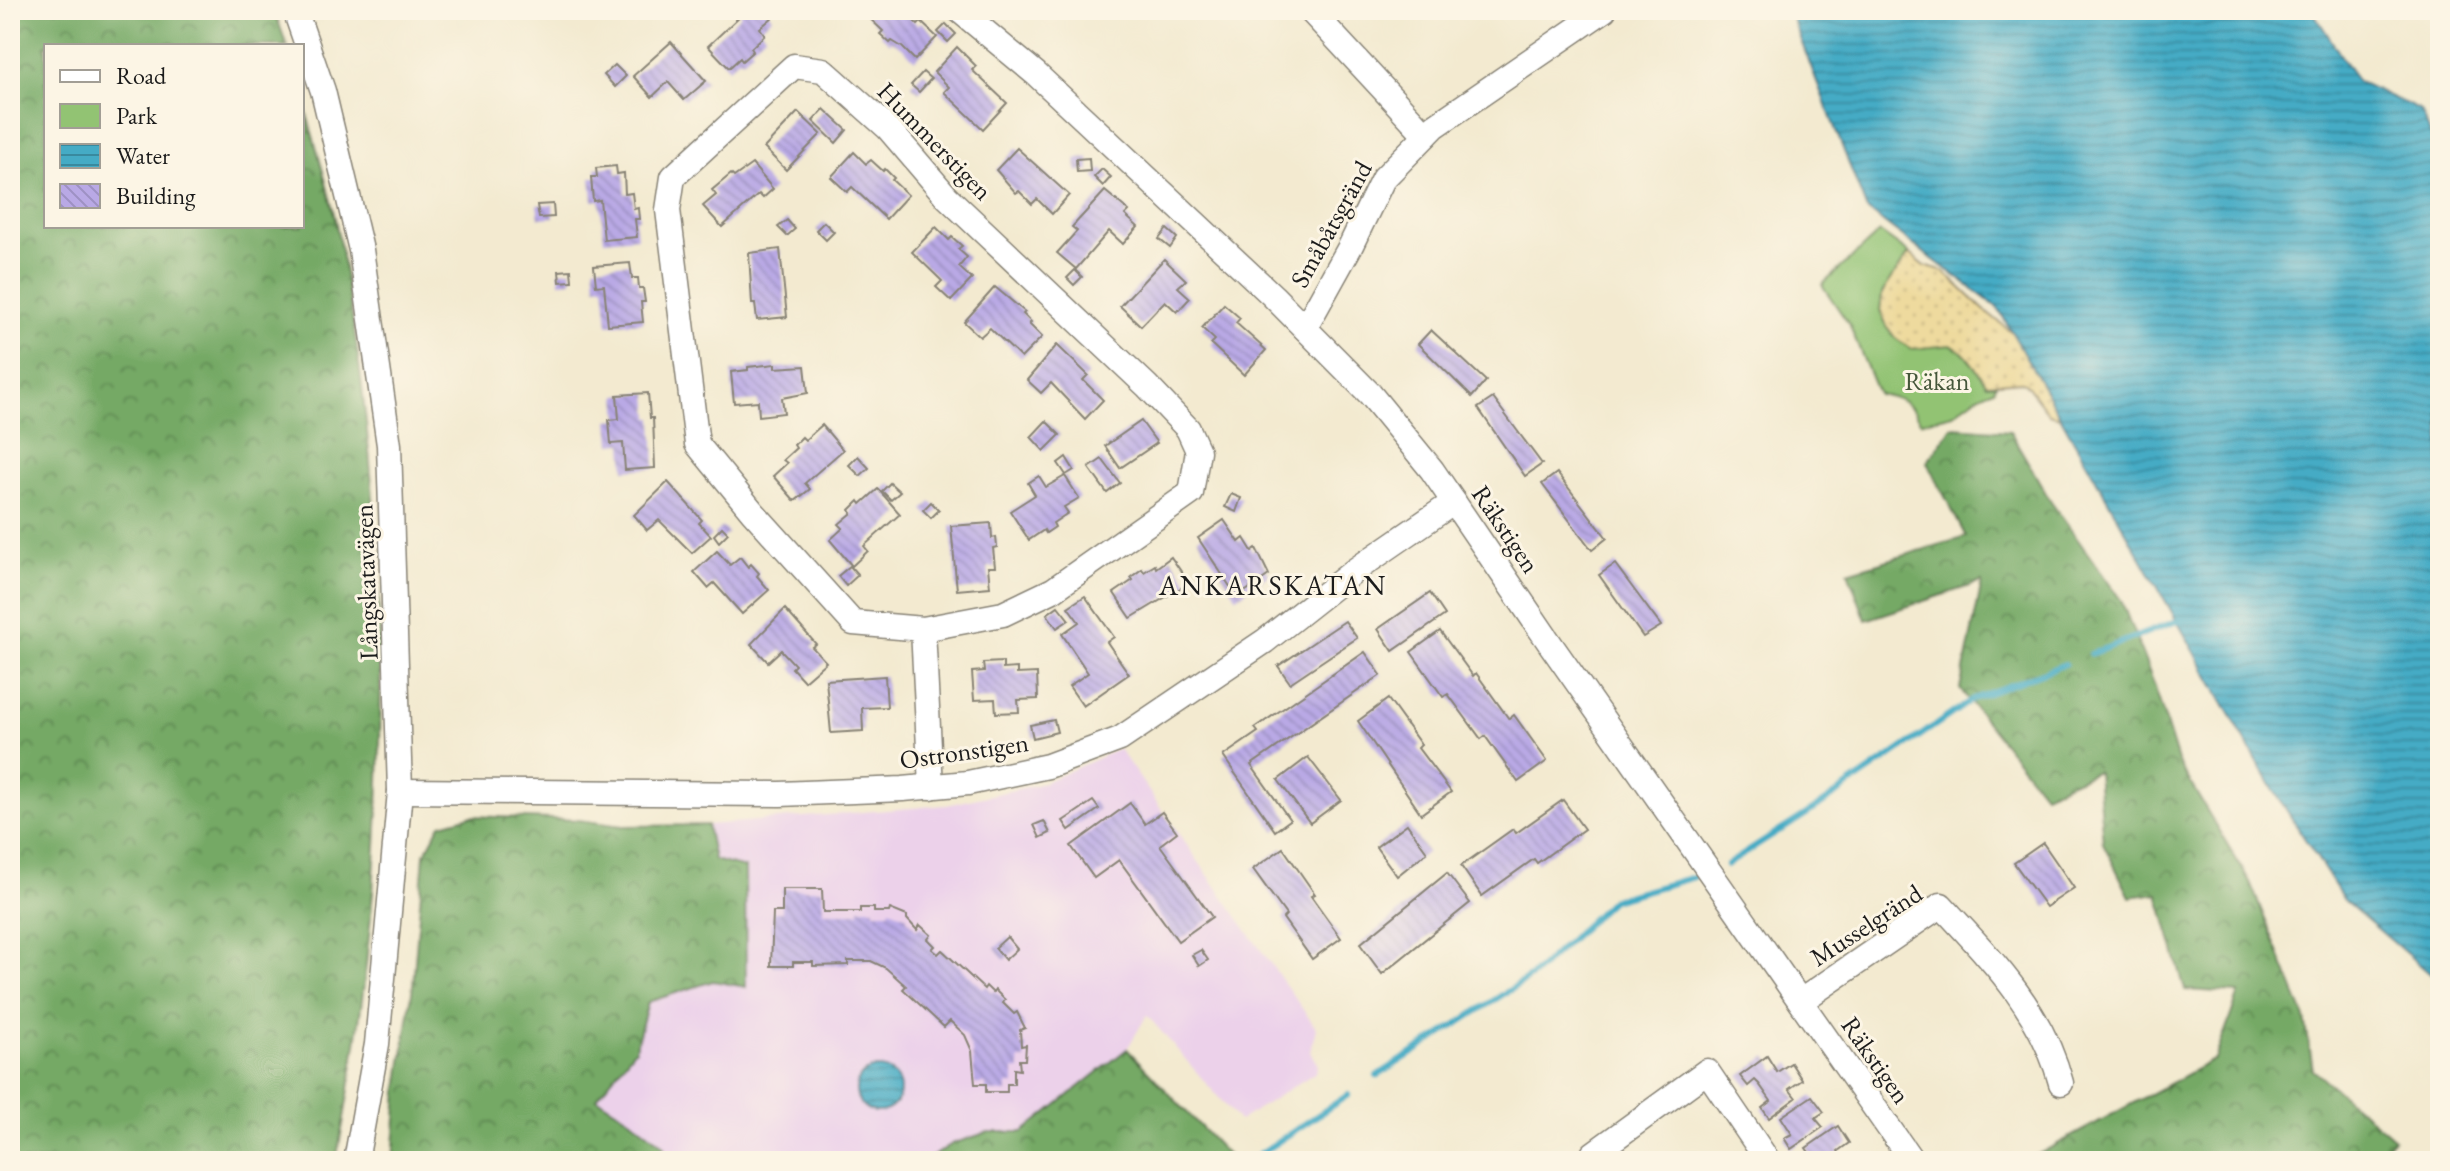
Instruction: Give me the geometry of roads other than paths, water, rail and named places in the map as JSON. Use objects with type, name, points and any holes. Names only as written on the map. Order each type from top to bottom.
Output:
[{"type":"street","name":"Långskatavägen","points":[[295,10],[323,91],[361,250],[389,445],[400,791],[377,1044],[356,1161]]},
{"type":"street","name":"Räkstigen","points":[[959,10],[1036,74],[1305,328],[1370,394],[1432,470],[1912,1161]]},
{"type":"street","points":[[1310,10],[1426,135]]},
{"type":"street","name":"Småbåtsgränd","points":[[1305,328],[1383,179],[1435,126],[1604,10]]},
{"type":"street","name":"Hummerstigen","points":[[794,66],[823,70],[888,128],[947,197],[1167,407],[1188,429],[1198,451],[1191,493],[1053,590],[1003,614],[923,629],[853,623],[752,511],[697,444],[668,210],[673,177],[794,66]]},
{"type":"street","name":"Ostronstigen","points":[[400,791],[780,794],[931,787],[968,783],[1048,766],[1120,739],[1265,641],[1354,571],[1454,502]]},
{"type":"street","points":[[923,629],[931,787]]},
{"type":"street","name":"Musselgränd","points":[[1801,1001],[1941,905],[2003,972],[2052,1050],[2061,1083]]},
{"type":"street","points":[[1591,1161],[1593,1154],[1707,1071],[1768,1161]]},
{"type":"water","points":[[1789,10],[2312,10],[2357,81],[2421,111],[2440,159],[2440,982],[2344,900],[2273,789],[1998,308],[1867,210]]},
{"type":"water","points":[[878,1068],[893,1075],[900,1090],[893,1105],[878,1112],[863,1105],[856,1090],[863,1075]]},
{"type":"waterway","points":[[2091,654],[2177,621]]},
{"type":"waterway","points":[[1727,865],[1822,804],[1973,699],[2065,664]]},
{"type":"waterway","points":[[1377,1076],[1533,975],[1612,900],[1694,877]]},
{"type":"waterway","points":[[1249,1161],[1348,1095]]},
{"type":"district","name":"ANKARSKATAN","points":[[1273,585]]},
{"type":"park label","name":"Räkan","points":[[1937,381]]}]
